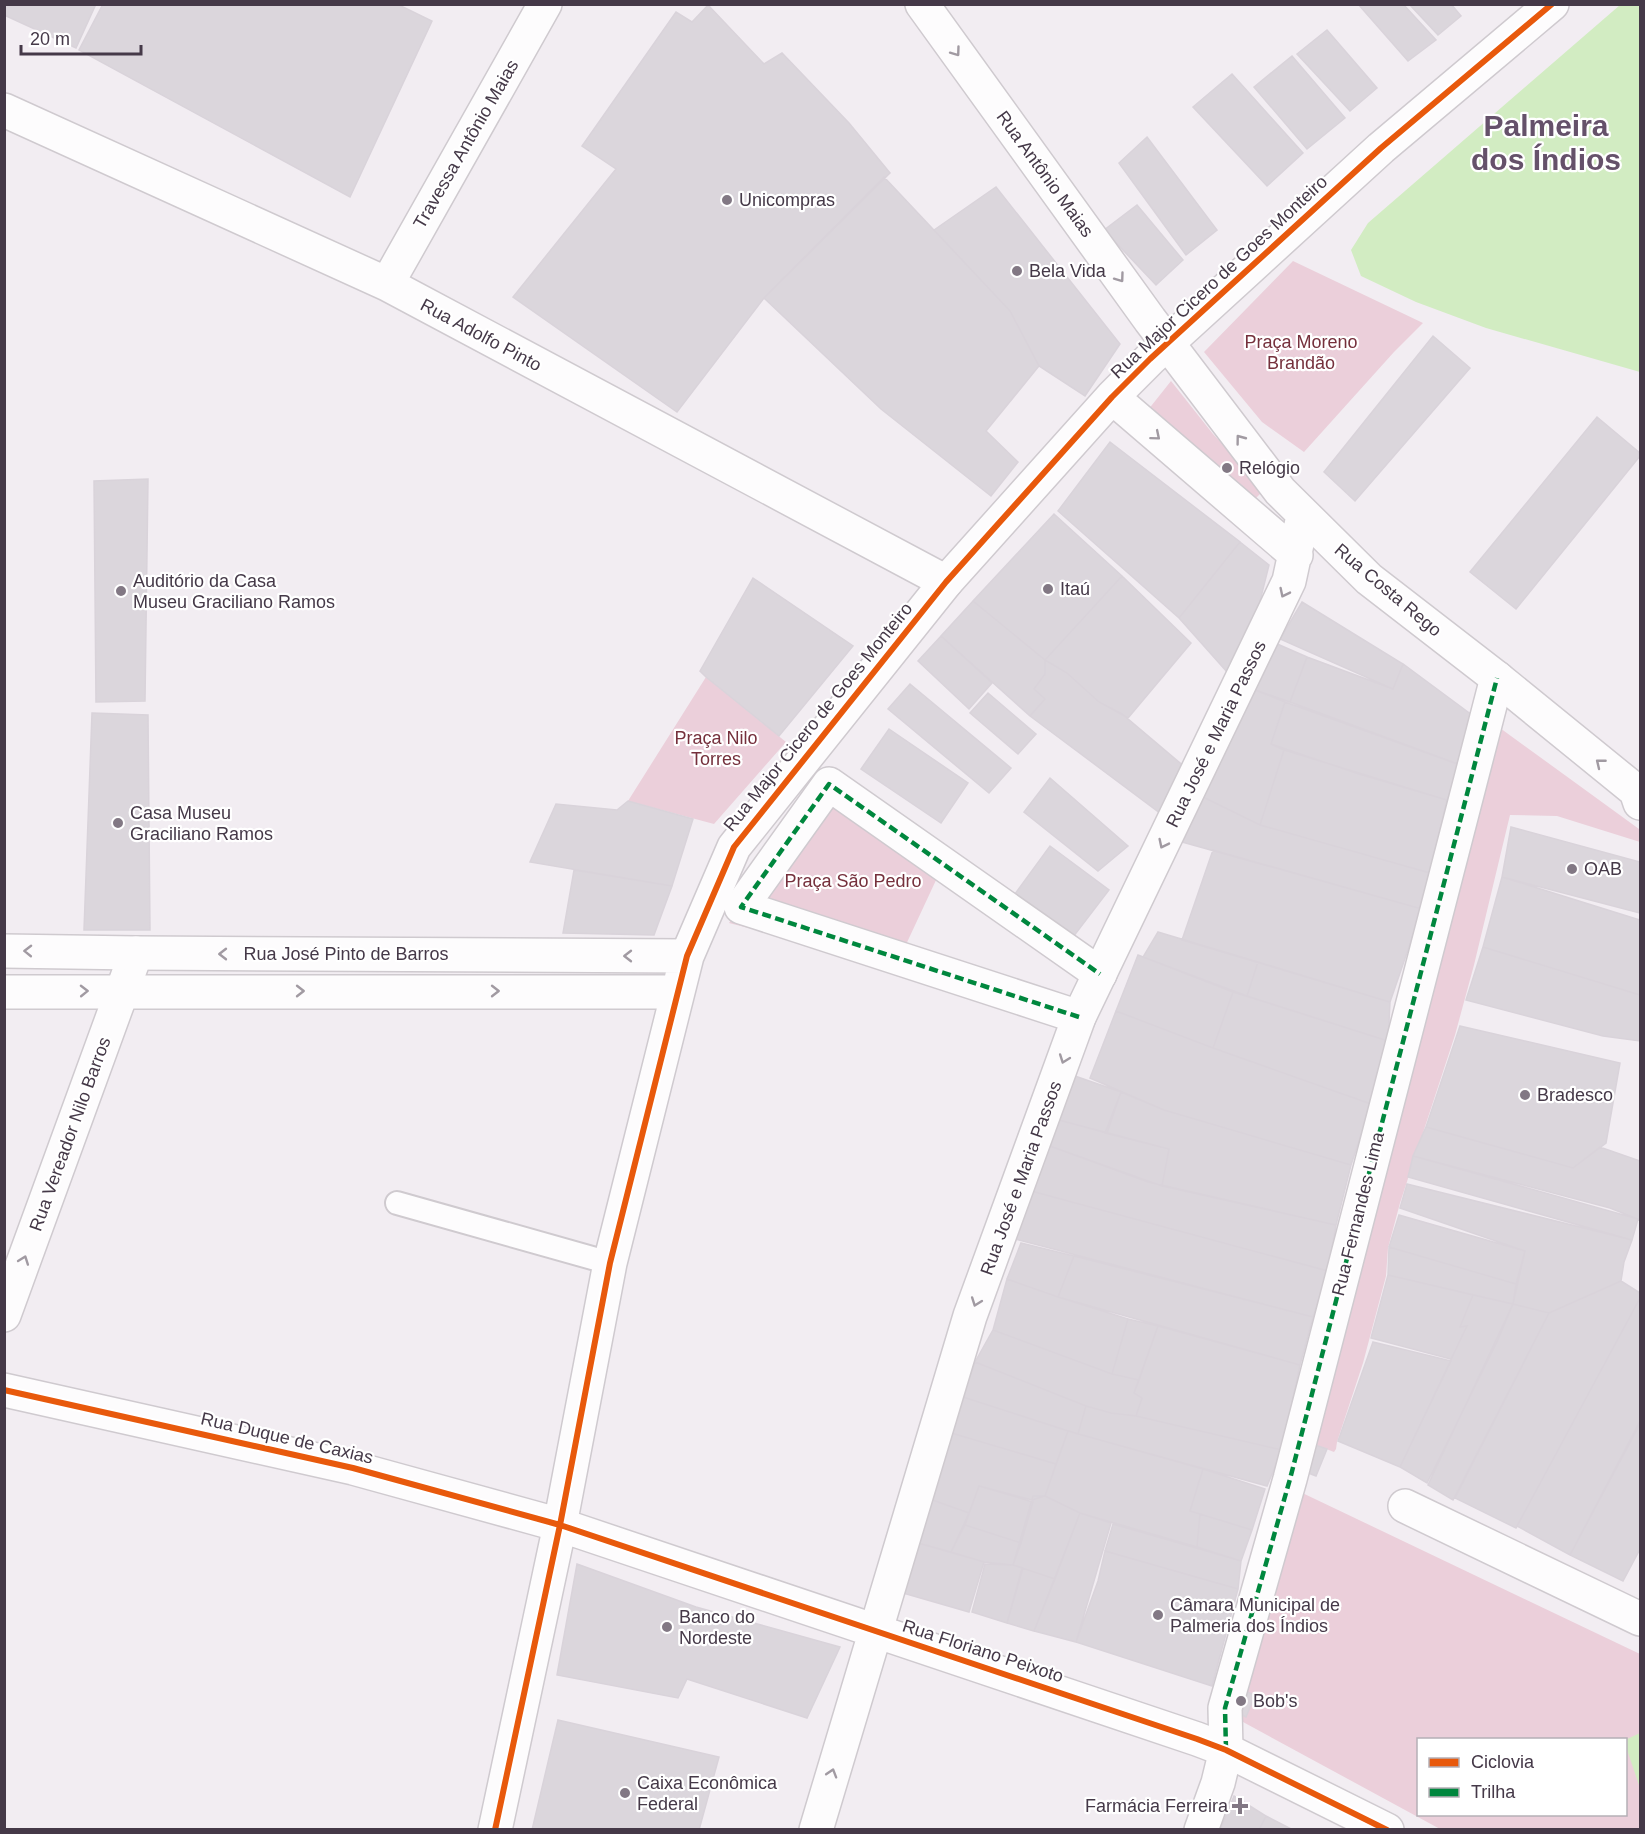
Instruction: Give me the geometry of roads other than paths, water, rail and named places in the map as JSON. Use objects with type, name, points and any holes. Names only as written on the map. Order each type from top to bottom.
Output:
[{"type":"street","name":"Travessa Antônio Maias","points":[[387,284],[545,4]]},
{"type":"street","name":"Rua Antônio Maias","points":[[922,4],[1168,343]]},
{"type":"street","name":"Rua Major Cicero de Goes Monteiro","points":[[495,1830],[560,1525],[610,1263],[687,956],[734,848],[946,582],[1112,397],[1381,148],[1551,4]]},
{"type":"street","name":"Rua Adolfo Pinto","points":[[4,110],[387,284],[946,582]]},
{"type":"street","name":"Rua Costa Rego","points":[[1168,343],[1280,491],[1369,579],[1497,678],[1639,795]]},
{"type":"street","points":[[1112,397],[1296,555]]},
{"type":"street","name":"Rua José e Maria Passos","points":[[816,1830],[970,1316],[1079,1017],[1289,581],[1304,516]]},
{"type":"street","name":"Rua Fernandes Lima","points":[[1201,1830],[1218,1783],[1226,1750],[1225,1708],[1290,1479],[1497,678]]},
{"type":"street","points":[[1079,1017],[741,907],[829,784],[1100,974]]},
{"type":"street","name":"Rua José Pinto de Barros","points":[[4,951],[687,956]]},
{"type":"street","name":"Rua Vereador Nilo Barros","points":[[4,1315],[136,953]]},
{"type":"street","name":"Rua José Pinto de Barros","points":[[4,992],[678,992]]},
{"type":"street","name":"Rua Duque de Caxias","points":[[4,1390],[353,1468],[560,1525]]},
{"type":"street","points":[[1404,1506],[1641,1618]]},
{"type":"street","name":"Rua Floriano Peixoto","points":[[560,1525],[1226,1750],[1387,1830]]},
{"type":"lane","points":[[397,1203],[610,1263]]},
{"type":"place","name":"Unicompras","points":[[727,200]]},
{"type":"place","name":"Bela Vida","points":[[1017,271]]},
{"type":"place","name":"Relógio","points":[[1227,468]]},
{"type":"place","name":"Itaú","points":[[1048,589]]},
{"type":"place","name":"Auditório da Casa Museu Graciliano Ramos","points":[[121,591]]},
{"type":"place","name":"Casa Museu Graciliano Ramos","points":[[118,823]]},
{"type":"place","name":"OAB","points":[[1572,869]]},
{"type":"place","name":"Bradesco","points":[[1525,1095]]},
{"type":"place","name":"Câmara Municipal de Palmeria dos Índios","points":[[1158,1615]]},
{"type":"place","name":"Banco do Nordeste","points":[[667,1627]]},
{"type":"place","name":"Bob's","points":[[1241,1701]]},
{"type":"place","name":"Caixa Econômica Federal","points":[[625,1793]]},
{"type":"place","name":"Farmácia Ferreira","points":[[1240,1806]]},
{"type":"district","name":"Palmeira dos Índios","points":[[1546,142]]},
{"type":"park label","name":"Praça Moreno Brandão","points":[[1301,352]]},
{"type":"park label","name":"Praça Nilo Torres","points":[[716,748]]},
{"type":"park label","name":"Praça São Pedro","points":[[853,881]]}]
